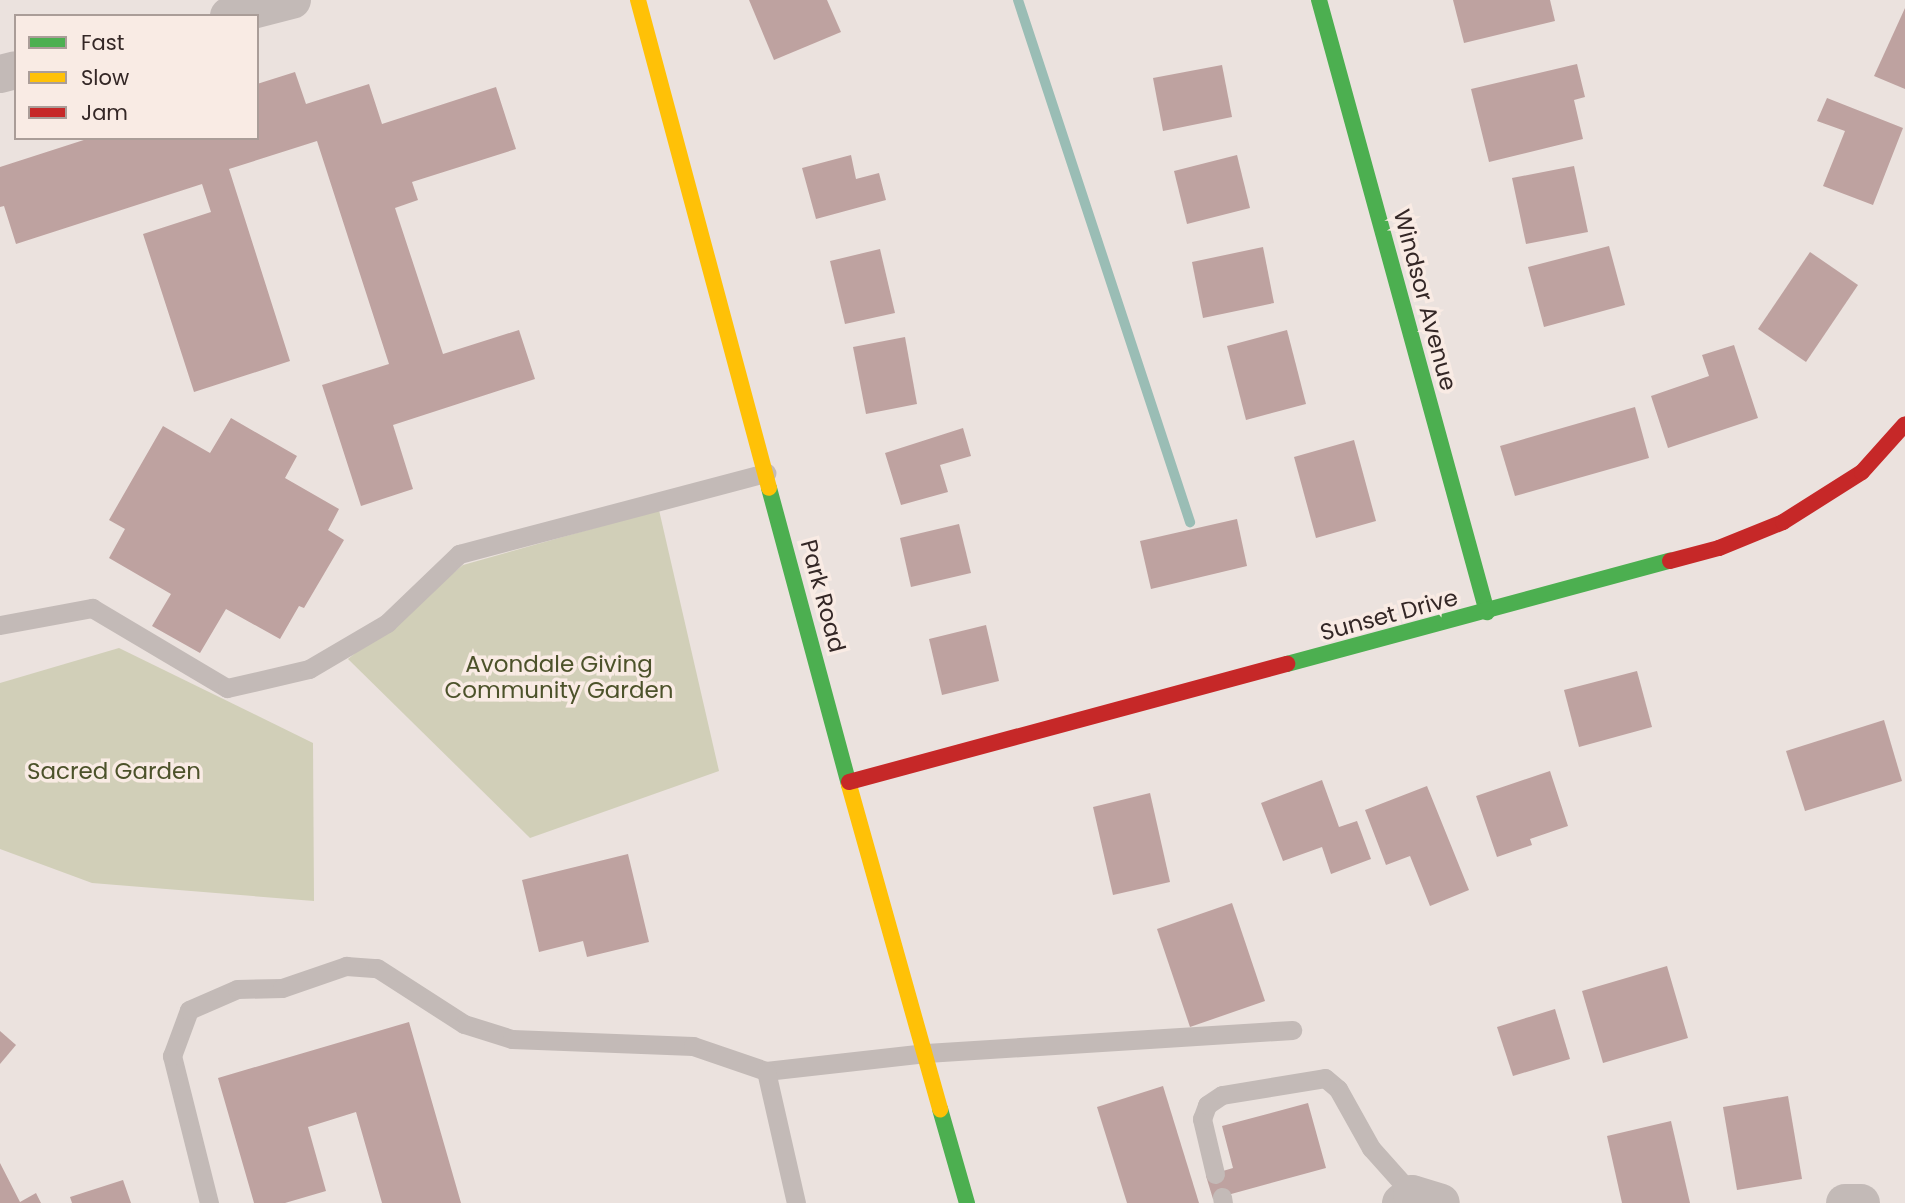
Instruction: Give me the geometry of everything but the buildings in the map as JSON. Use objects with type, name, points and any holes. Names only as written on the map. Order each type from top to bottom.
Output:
[{"type":"street","points":[[237,14],[292,0]]},
{"type":"street","name":"Park Road","points":[[638,0],[889,936],[926,1053],[967,1203]]},
{"type":"street","name":"Windsor Avenue","points":[[1319,0],[1487,612]]},
{"type":"street","name":"Sunset Drive","points":[[849,782],[1487,612],[1755,535],[1849,481],[1905,424]]},
{"type":"street","points":[[1845,1203],[1861,1203]]},
{"type":"lane","points":[[0,625],[92,608],[227,688],[309,669],[387,623],[459,554],[766,473]]},
{"type":"lane","points":[[209,1203],[173,1056],[189,1010],[237,989],[282,988],[346,966],[377,968],[464,1024],[512,1039],[692,1046],[766,1071],[926,1053],[1292,1030]]},
{"type":"lane","points":[[766,1071],[796,1203]]},
{"type":"lane","points":[[1214,1174],[1202,1119],[1207,1105],[1222,1095],[1325,1078],[1338,1089],[1371,1148],[1418,1200]]},
{"type":"green space","name":"Avondale Giving Community Garden","points":[[659,510],[719,771],[530,838],[348,659],[463,565]]},
{"type":"green space","name":"Sacred Garden","points":[[119,648],[313,743],[314,901],[92,883],[0,849],[0,683]]},
{"type":"waterway","points":[[1018,0],[1190,522]]},
{"type":"traffic: fast","points":[[1319,0],[1487,612]]},
{"type":"traffic: fast","points":[[769,488],[849,785]]},
{"type":"traffic: fast","points":[[1287,664],[1670,561]]},
{"type":"traffic: fast","points":[[940,1109],[967,1203]]},
{"type":"traffic: slow","points":[[638,0],[769,488]]},
{"type":"traffic: slow","points":[[849,785],[940,1109]]},
{"type":"traffic: jam","points":[[1670,561],[1719,548],[1783,522],[1862,472],[1905,424]]},
{"type":"traffic: jam","points":[[849,782],[1287,664]]}]
